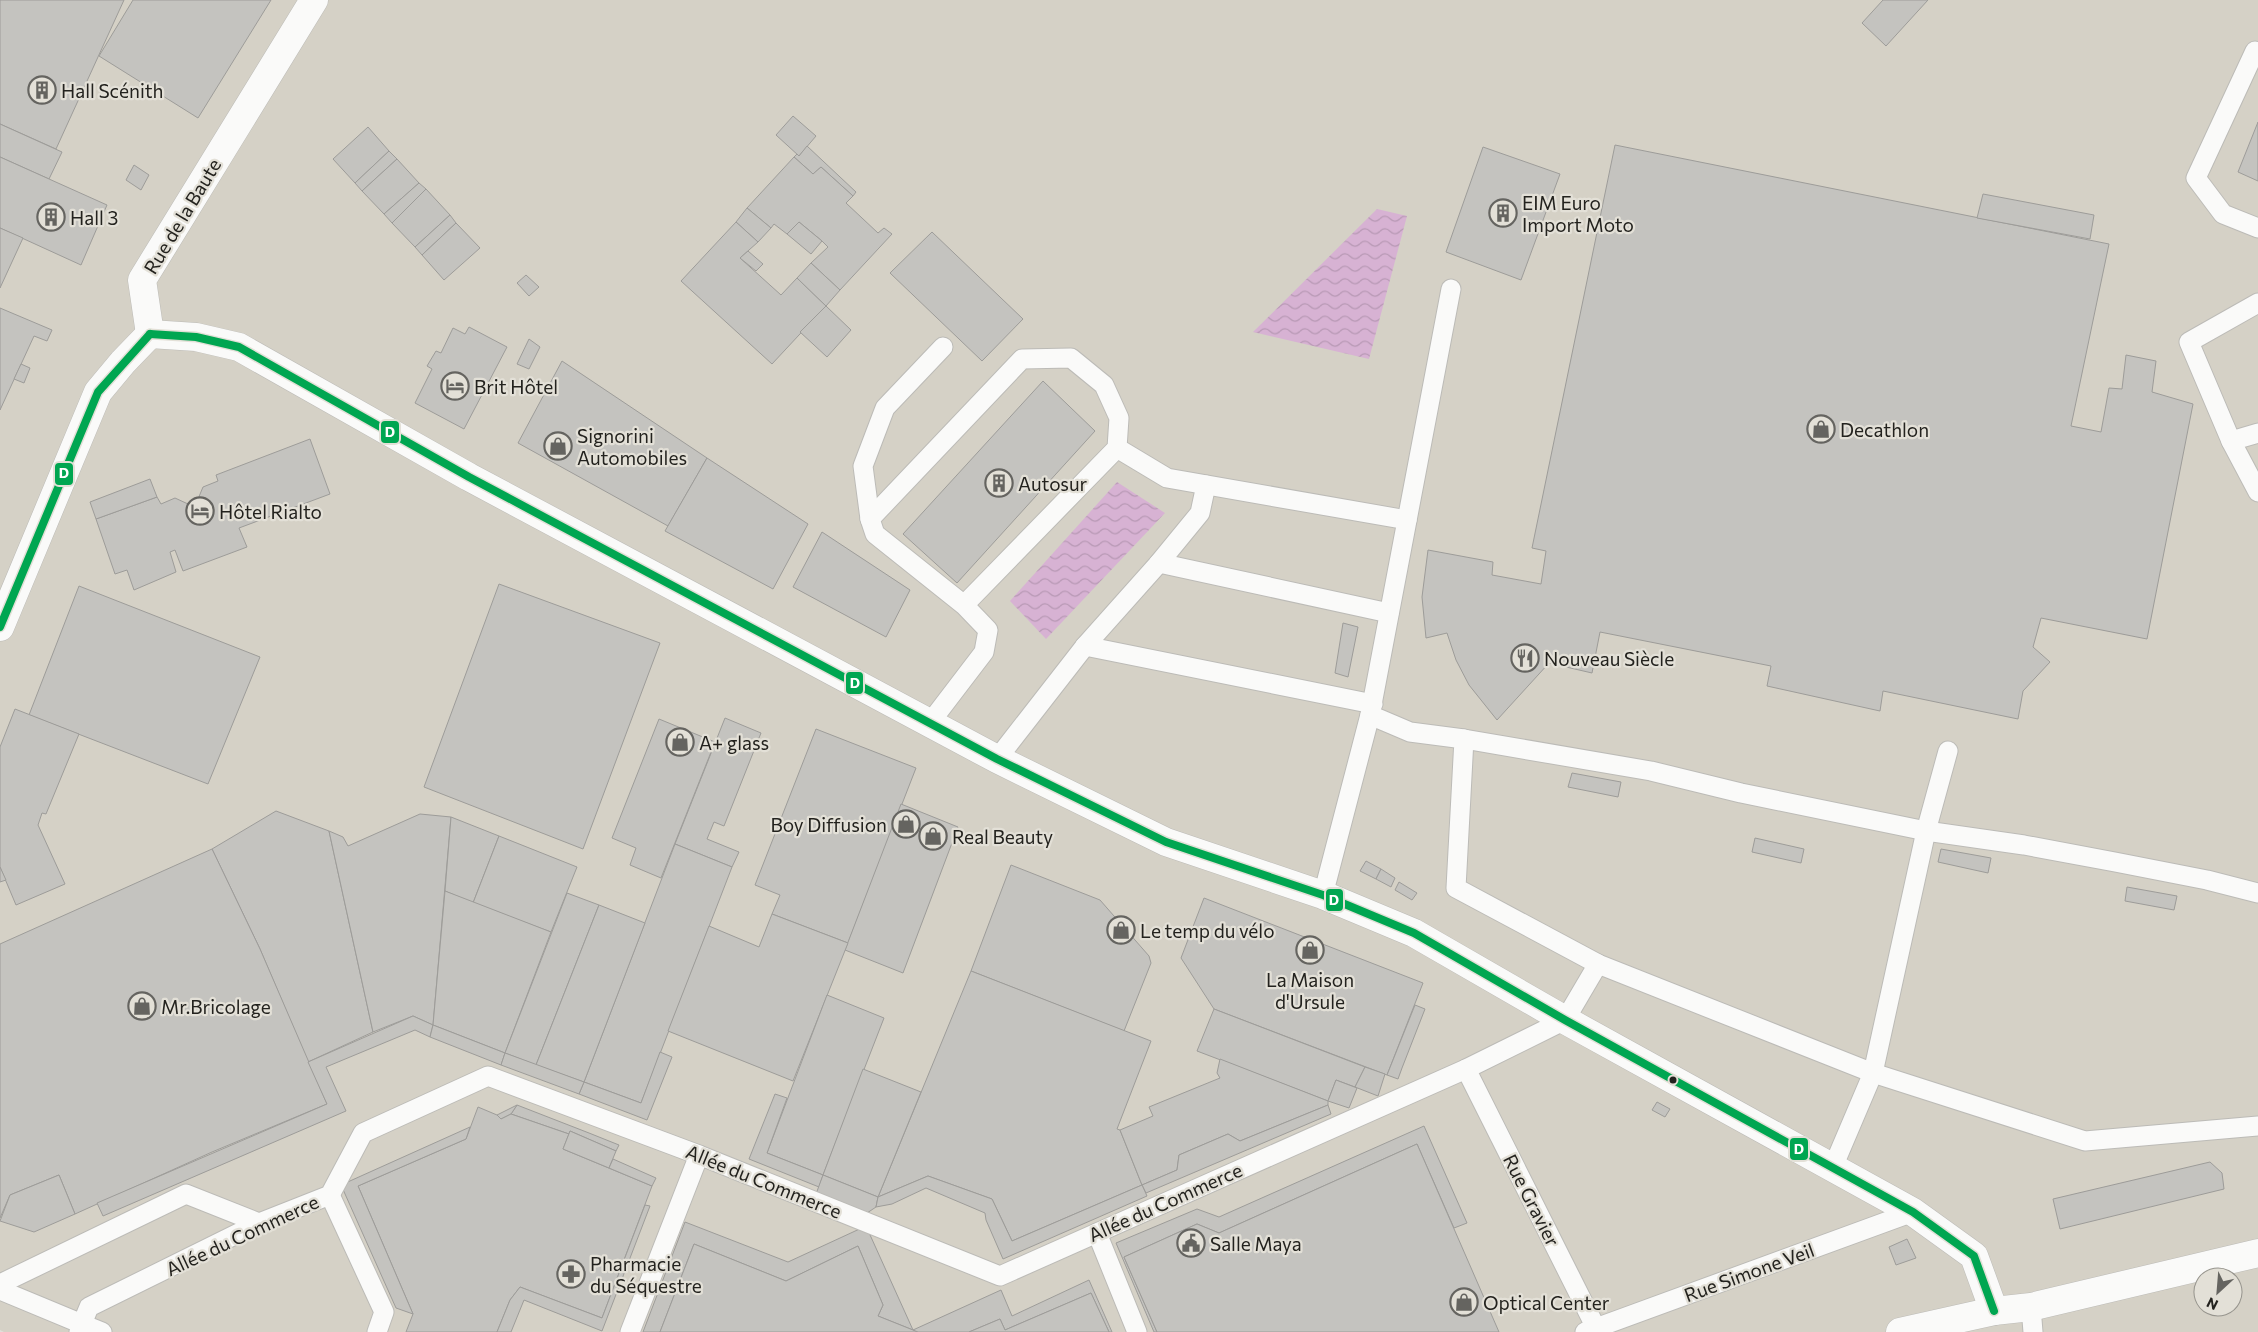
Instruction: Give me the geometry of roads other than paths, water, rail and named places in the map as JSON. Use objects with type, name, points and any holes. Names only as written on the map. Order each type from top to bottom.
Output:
[{"type":"street","name":"Rue de la Baute","points":[[150,334],[142,280],[314,0]]},
{"type":"street","points":[[0,627],[98,392],[123,362],[150,334],[196,337],[239,347],[469,477],[997,759],[1166,842],[1323,895],[1414,933],[1565,1020],[1913,1212],[1974,1256],[1994,1311]]},
{"type":"street","points":[[1900,1332],[1994,1311],[2032,1320],[2258,1253]]},
{"type":"lane","points":[[2255,51],[2196,178],[2223,214],[2258,228]]},
{"type":"lane","points":[[1323,895],[1371,710],[1451,289]]},
{"type":"lane","points":[[2258,303],[2188,342],[2231,441],[2258,492]]},
{"type":"lane","points":[[929,724],[984,652],[988,630],[964,605],[875,534],[870,519],[863,466],[885,408],[943,347]]},
{"type":"lane","points":[[870,519],[1022,359],[1071,358],[1104,385],[1120,418],[1118,448],[964,605]]},
{"type":"lane","points":[[2231,441],[2258,433]]},
{"type":"lane","points":[[1118,448],[1167,478],[1407,520]]},
{"type":"lane","points":[[997,759],[1085,646],[1200,512],[1206,484]]},
{"type":"lane","points":[[1159,562],[1390,613]]},
{"type":"lane","points":[[1085,646],[1371,710],[1410,732],[1464,739],[1651,772],[1926,832],[2024,845],[2106,860],[2207,880],[2258,893]]},
{"type":"lane","points":[[1464,739],[1456,888],[1598,964],[1873,1073],[2086,1141],[2258,1126]]},
{"type":"lane","points":[[1833,1167],[1873,1073],[1926,832],[1948,750]]},
{"type":"lane","points":[[1565,1020],[1598,964]]},
{"type":"lane","name":"Allée du Commerce","points":[[80,1328],[89,1307],[259,1223],[330,1195],[363,1133],[488,1076],[699,1155],[1000,1276],[1466,1069],[1565,1020]]},
{"type":"lane","name":"Rue Gravier","points":[[1466,1069],[1593,1330]]},
{"type":"lane","points":[[630,1332],[699,1155]]},
{"type":"lane","points":[[0,1284],[186,1194],[259,1223]]},
{"type":"lane","points":[[330,1195],[384,1312],[377,1332]]},
{"type":"lane","name":"Rue Simone Veil","points":[[1593,1330],[1913,1212]]},
{"type":"lane","points":[[1097,1233],[1137,1332]]},
{"type":"lane","points":[[0,1290],[80,1328],[102,1332]]},
{"type":"water","points":[[1377,209],[1407,216],[1369,359],[1253,332]]},
{"type":"water","points":[[1117,482],[1165,513],[1046,639],[1010,601]]},
{"type":"place","name":"Hall Scénith","points":[[42,90]]},
{"type":"place","name":"EIM Euro Import Moto","points":[[1503,213]]},
{"type":"place","name":"Hall 3","points":[[51,217]]},
{"type":"place","name":"Brit Hôtel","points":[[455,386]]},
{"type":"place","name":"Decathlon","points":[[1821,429]]},
{"type":"place","name":"Signorini Automobiles","points":[[558,446]]},
{"type":"place","name":"Autosur","points":[[999,483]]},
{"type":"place","name":"Hôtel Rialto","points":[[200,511]]},
{"type":"place","name":"Nouveau Siècle","points":[[1525,658]]},
{"type":"place","name":"A+ glass","points":[[680,742]]},
{"type":"place","name":"Boy Diffusion","points":[[906,824]]},
{"type":"place","name":"Real Beauty","points":[[933,836]]},
{"type":"place","name":"Le temp du vélo","points":[[1121,930]]},
{"type":"place","name":"La Maison d'Ursule","points":[[1310,950]]},
{"type":"place","name":"Mr.Bricolage","points":[[142,1006]]},
{"type":"place","name":"Salle Maya","points":[[1191,1243]]},
{"type":"place","name":"Pharmacie du Séquestre","points":[[571,1274]]},
{"type":"place","name":"Optical Center","points":[[1464,1302]]}]
